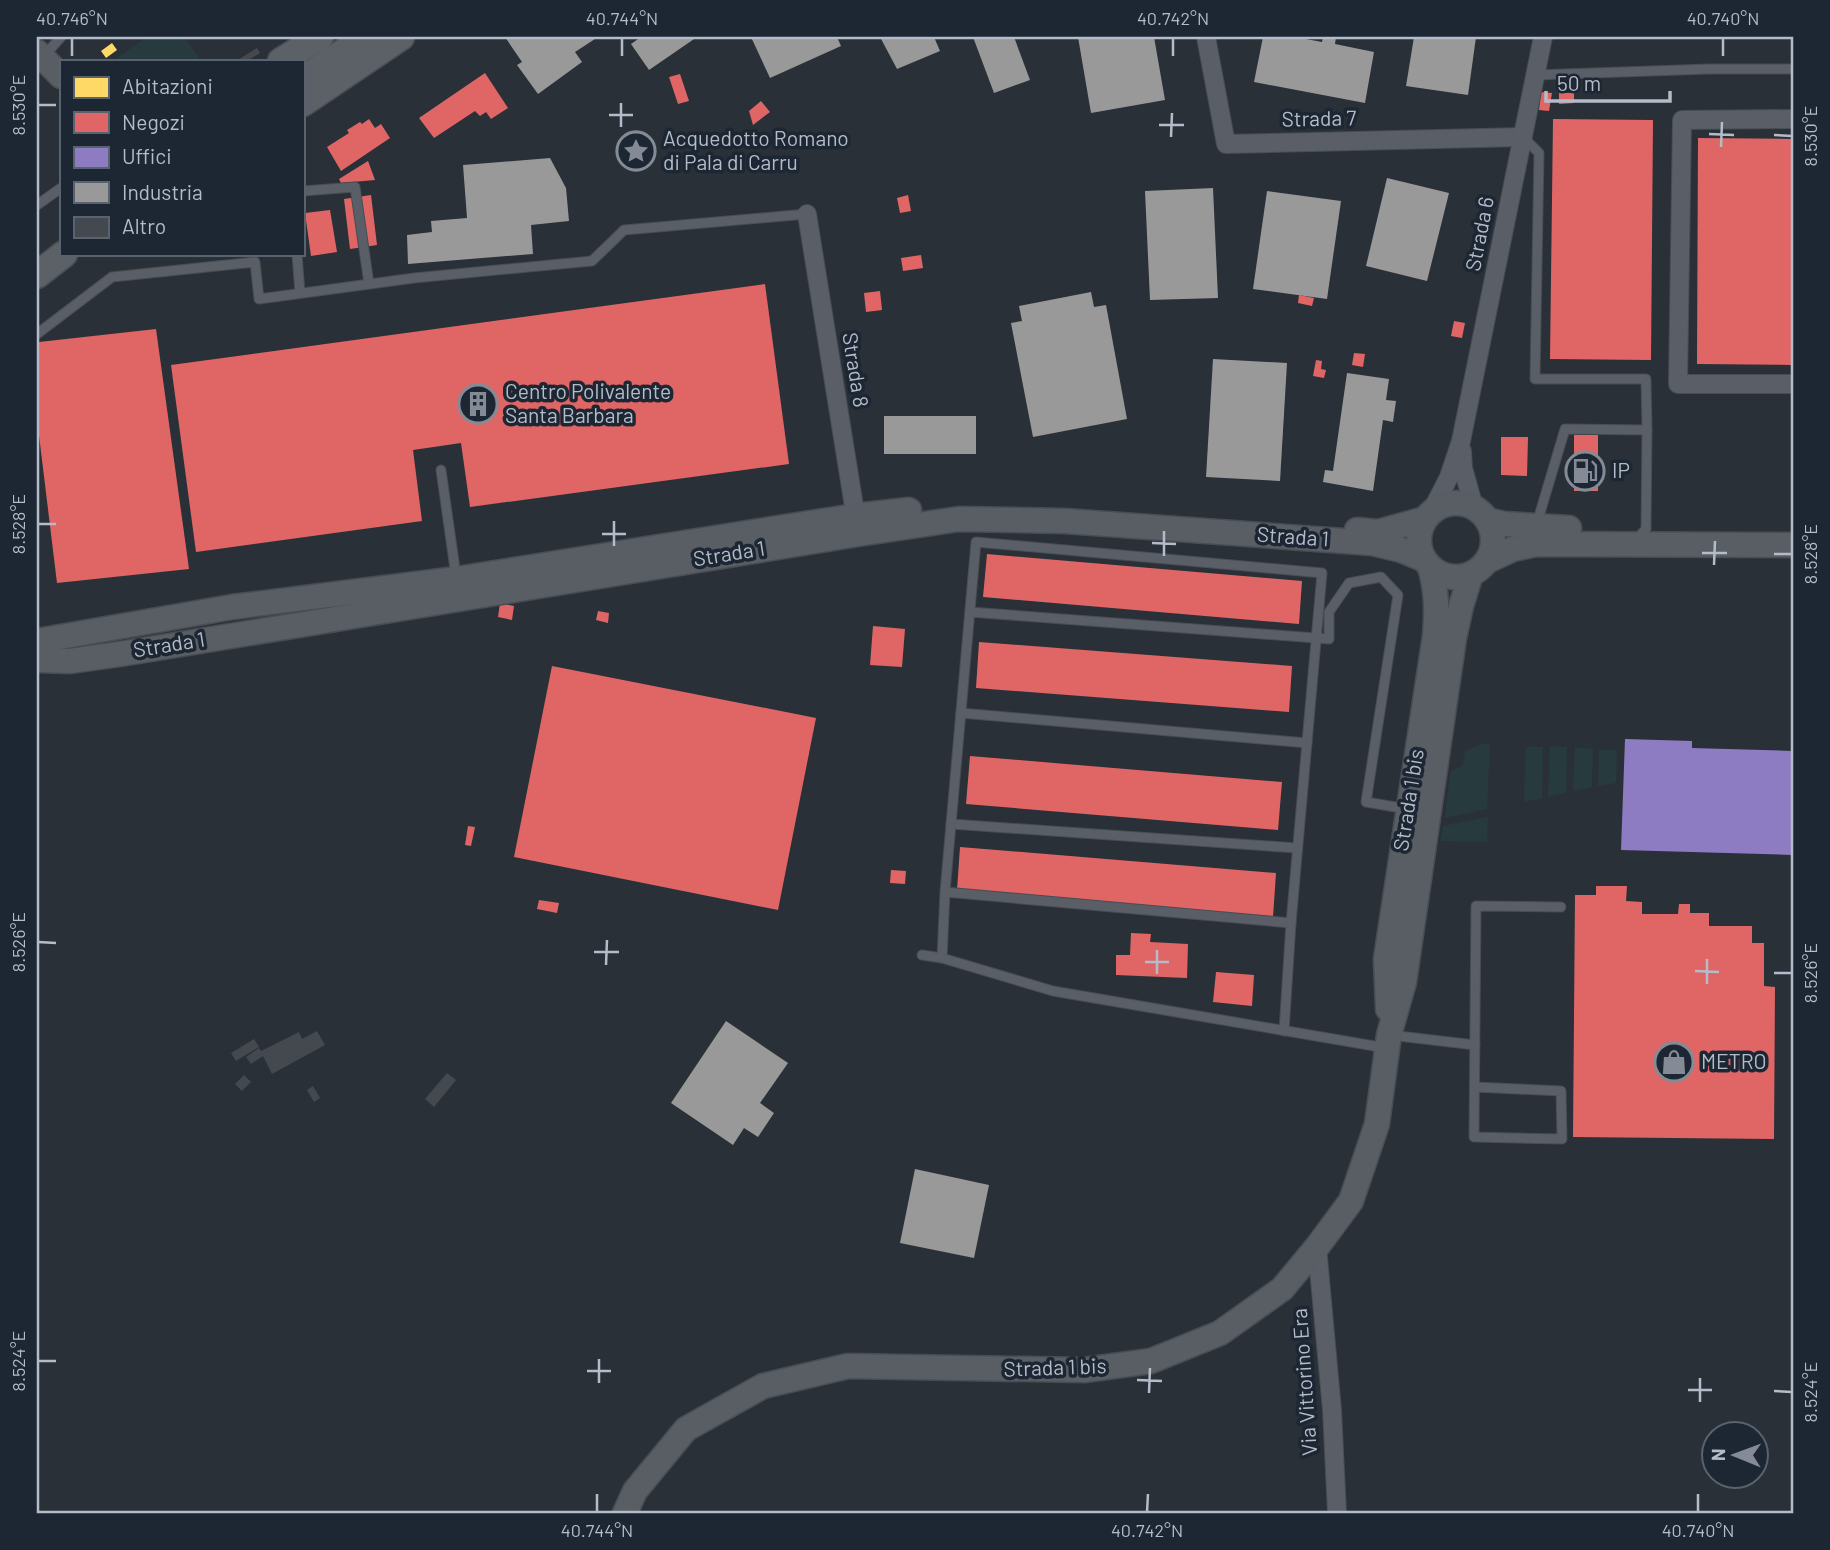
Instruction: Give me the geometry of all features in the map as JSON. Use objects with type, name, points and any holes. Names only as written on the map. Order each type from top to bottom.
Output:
[{"type":"main road","points":[[283,60],[320,37]]},
{"type":"main road","points":[[304,78],[366,37]]},
{"type":"main road","points":[[304,102],[401,37]]},
{"type":"main road","points":[[37,275],[61,256]]},
{"type":"street","name":"Strada 7","points":[[1206,37],[1226,144],[1523,137]]},
{"type":"street","name":"Strada 6","points":[[1428,516],[1449,477],[1461,440],[1543,37]]},
{"type":"street","points":[[40,54],[60,75]]},
{"type":"street","points":[[1793,119],[1682,120],[1678,384],[1793,384]]},
{"type":"street","name":"Strada 8","points":[[807,214],[857,525]]},
{"type":"street","name":"Strada 6","points":[[1461,440],[1463,468],[1481,514]]},
{"type":"street","points":[[1793,531],[1639,537],[1536,544],[1513,550],[1453,578],[1440,574],[1427,563],[1419,543],[1428,516],[1452,503],[1504,524],[1639,537],[1793,545]]},
{"type":"street","name":"Strada 1","points":[[37,660],[70,660],[120,654],[857,525],[957,505],[1068,507],[1378,532],[1428,516]]},
{"type":"street","points":[[1479,568],[1493,541],[1481,514]]},
{"type":"street","name":"Strada 1","points":[[37,641],[232,607],[857,525],[959,519],[1065,521],[1372,543],[1401,550],[1427,563]]},
{"type":"street","name":"Strada 1 bis","points":[[1418,810],[1438,606],[1435,584],[1427,563]]},
{"type":"street","name":"Strada 1 bis","points":[[625,1513],[635,1491],[686,1430],[763,1386],[848,1366],[1084,1370],[1152,1361],[1220,1333],[1282,1289],[1350,1201],[1377,1124],[1388,1042],[1386,959],[1461,606],[1479,568]]},
{"type":"street","name":"Via Vittorino Era","points":[[1317,1247],[1332,1410],[1337,1513]]},
{"type":"lane","points":[[40,54],[61,37]]},
{"type":"lane","points":[[1535,75],[1793,69]]},
{"type":"lane","points":[[1523,137],[1539,153],[1535,379],[1646,379],[1647,430],[1639,537]]},
{"type":"lane","points":[[304,191],[355,187],[369,284]]},
{"type":"lane","points":[[37,205],[60,189]]},
{"type":"lane","points":[[37,334],[112,277],[255,262],[259,299],[369,284],[592,261],[624,230],[807,214]]},
{"type":"lane","points":[[297,256],[300,293]]},
{"type":"lane","points":[[1536,526],[1565,429],[1647,430]]},
{"type":"lane","points":[[441,470],[457,579]]},
{"type":"lane","points":[[942,958],[945,892],[976,542],[1322,573],[1297,848],[1284,1031]]},
{"type":"lane","points":[[970,612],[1329,639],[1329,612],[1349,583],[1381,577],[1398,595],[1366,802],[1418,810]]},
{"type":"lane","points":[[961,713],[1307,743]]},
{"type":"lane","points":[[951,824],[1297,848]]},
{"type":"lane","points":[[945,892],[1291,923]]},
{"type":"lane","points":[[1475,1087],[1561,1091],[1562,1139],[1474,1138],[1476,906],[1561,907]]},
{"type":"lane","points":[[922,955],[942,958],[1052,992],[1284,1031],[1388,1042],[1475,1045]]},
{"type":"green space","points":[[147,37],[184,37],[200,59],[198,60],[114,60]]},
{"type":"green space","points":[[1481,744],[1490,744],[1487,809],[1445,818],[1450,772],[1463,765],[1465,751]]},
{"type":"green space","points":[[1550,746],[1567,747],[1566,793],[1548,797]]},
{"type":"green space","points":[[1526,747],[1543,747],[1542,798],[1524,802]]},
{"type":"green space","points":[[1575,747],[1593,749],[1592,787],[1573,791]]},
{"type":"green space","points":[[1599,750],[1617,750],[1616,783],[1598,786]]},
{"type":"green space","points":[[1488,817],[1487,842],[1440,841],[1443,826]]},
{"type":"building: Abitazioni","points":[[112,43],[117,50],[106,58],[101,51]]},
{"type":"building: Negozi","points":[[485,73],[508,108],[491,119],[486,112],[480,116],[475,111],[434,138],[419,118]]},
{"type":"building: Negozi","points":[[680,74],[689,101],[678,104],[669,77]]},
{"type":"building: Negozi","points":[[1541,92],[1552,93],[1549,111],[1539,110]]},
{"type":"building: Negozi","points":[[1559,93],[1574,93],[1574,103],[1559,104]]},
{"type":"building: Negozi","points":[[761,101],[770,112],[753,125],[749,111]]},
{"type":"building: Negozi","points":[[369,119],[375,128],[381,124],[390,138],[341,171],[327,147],[349,133],[347,130]]},
{"type":"building: Negozi","points":[[1553,119],[1653,120],[1651,360],[1550,359]]},
{"type":"building: Negozi","points":[[1698,138],[1793,139],[1793,365],[1697,364]]},
{"type":"building: Negozi","points":[[368,161],[375,180],[341,183],[339,179]]},
{"type":"building: Negozi","points":[[371,195],[377,245],[350,249],[344,199]]},
{"type":"building: Negozi","points":[[908,195],[911,211],[900,213],[897,198]]},
{"type":"building: Negozi","points":[[330,210],[337,252],[311,256],[305,213]]},
{"type":"building: Negozi","points":[[921,255],[923,268],[903,271],[901,258]]},
{"type":"building: Negozi","name":"Centro Polivalente Santa Barbara","points":[[765,284],[789,464],[470,507],[461,443],[413,450],[422,521],[196,552],[171,365]]},
{"type":"building: Negozi","points":[[880,291],[882,310],[866,312],[864,293]]},
{"type":"building: Negozi","points":[[1299,295],[1314,298],[1312,306],[1298,303]]},
{"type":"building: Negozi","points":[[1454,321],[1465,323],[1462,338],[1451,336]]},
{"type":"building: Negozi","points":[[156,329],[189,569],[57,583],[37,419],[37,345],[39,342]]},
{"type":"building: Negozi","points":[[1354,353],[1365,354],[1363,367],[1352,365]]},
{"type":"building: Negozi","points":[[1316,360],[1322,361],[1321,369],[1326,370],[1324,378],[1313,376]]},
{"type":"building: Negozi","points":[[1574,435],[1598,435],[1598,491],[1574,491]]},
{"type":"building: Negozi","points":[[1501,437],[1528,437],[1527,476],[1501,475]]},
{"type":"building: Negozi","points":[[987,554],[1302,581],[1299,624],[983,597]]},
{"type":"building: Negozi","points":[[500,603],[514,606],[512,620],[498,617]]},
{"type":"building: Negozi","points":[[598,611],[609,613],[608,623],[596,620]]},
{"type":"building: Negozi","points":[[873,626],[905,629],[902,667],[870,665]]},
{"type":"building: Negozi","points":[[979,642],[1292,666],[1289,712],[976,688]]},
{"type":"building: Negozi","points":[[552,666],[816,718],[778,910],[514,857]]},
{"type":"building: Negozi","points":[[970,756],[1282,782],[1278,830],[966,804]]},
{"type":"building: Negozi","points":[[468,826],[475,827],[471,846],[465,845]]},
{"type":"building: Negozi","points":[[960,847],[1276,873],[1273,917],[957,890]]},
{"type":"building: Negozi","points":[[891,870],[906,871],[905,884],[890,883]]},
{"type":"building: Negozi","name":"METRO","points":[[1596,886],[1627,886],[1626,901],[1642,902],[1642,914],[1678,914],[1679,904],[1690,904],[1690,913],[1709,913],[1709,926],[1752,926],[1752,943],[1764,943],[1764,986],[1775,987],[1774,1139],[1573,1137],[1575,895],[1596,895]]},
{"type":"building: Negozi","points":[[539,900],[559,903],[557,913],[537,909]]},
{"type":"building: Negozi","points":[[1131,933],[1151,934],[1150,942],[1188,944],[1187,978],[1116,975],[1116,955],[1130,955]]},
{"type":"building: Negozi","points":[[1216,972],[1254,975],[1252,1006],[1213,1002]]},
{"type":"building: Uffici","points":[[1625,739],[1692,741],[1692,748],[1793,751],[1793,855],[1621,850]]},
{"type":"building: Industria","points":[[505,37],[598,37],[575,52],[582,62],[538,94],[517,65],[522,62]]},
{"type":"building: Industria","points":[[641,37],[697,37],[649,70],[631,44]]},
{"type":"building: Industria","points":[[751,37],[837,37],[841,46],[770,78]]},
{"type":"building: Industria","points":[[880,37],[934,37],[940,51],[897,69]]},
{"type":"building: Industria","points":[[973,37],[1014,37],[1030,80],[994,93]]},
{"type":"building: Industria","points":[[1078,37],[1154,37],[1165,100],[1091,113]]},
{"type":"building: Industria","points":[[1263,37],[1295,37],[1322,42],[1323,37],[1336,37],[1335,44],[1374,52],[1365,103],[1254,82]]},
{"type":"building: Industria","points":[[1414,37],[1476,37],[1468,95],[1406,86]]},
{"type":"building: Industria","points":[[550,158],[566,188],[569,221],[531,225],[533,254],[408,264],[407,235],[432,232],[431,221],[467,218],[463,165]]},
{"type":"building: Industria","points":[[1387,178],[1449,193],[1427,281],[1366,266]]},
{"type":"building: Industria","points":[[1213,188],[1218,298],[1150,300],[1145,191]]},
{"type":"building: Industria","points":[[1267,191],[1341,201],[1327,299],[1253,289]]},
{"type":"building: Industria","points":[[1091,292],[1094,307],[1106,305],[1127,419],[1033,437],[1011,323],[1022,321],[1019,306]]},
{"type":"building: Industria","points":[[1213,359],[1287,363],[1280,481],[1206,477]]},
{"type":"building: Industria","points":[[1347,373],[1389,379],[1386,400],[1396,401],[1393,422],[1383,420],[1373,491],[1323,482],[1325,470],[1333,471]]},
{"type":"building: Industria","points":[[884,416],[976,416],[976,454],[884,454]]},
{"type":"building: Industria","points":[[726,1021],[788,1063],[760,1103],[774,1113],[758,1137],[744,1128],[733,1145],[671,1103]]},
{"type":"building: Industria","points":[[915,1169],[989,1185],[974,1258],[900,1243]]},
{"type":"building: Altro","points":[[257,48],[260,53],[249,60],[238,60]]},
{"type":"building: Altro","points":[[317,1031],[325,1045],[272,1074],[263,1056],[251,1064],[246,1057],[259,1048],[261,1051],[299,1032],[302,1039]]},
{"type":"building: Altro","points":[[254,1039],[259,1047],[236,1061],[231,1053]]},
{"type":"building: Altro","points":[[447,1073],[456,1080],[434,1107],[425,1099]]},
{"type":"building: Altro","points":[[244,1075],[251,1082],[242,1091],[235,1084]]},
{"type":"building: Altro","points":[[313,1086],[320,1098],[314,1102],[307,1090]]},
{"type":"place","name":"Acquedotto Romano di Pala di Carru","points":[[636,151]]},
{"type":"place","name":"Centro Polivalente Santa Barbara","points":[[478,404]]},
{"type":"place","name":"IP","points":[[1585,471]]},
{"type":"place","name":"METRO","points":[[1674,1062]]}]
